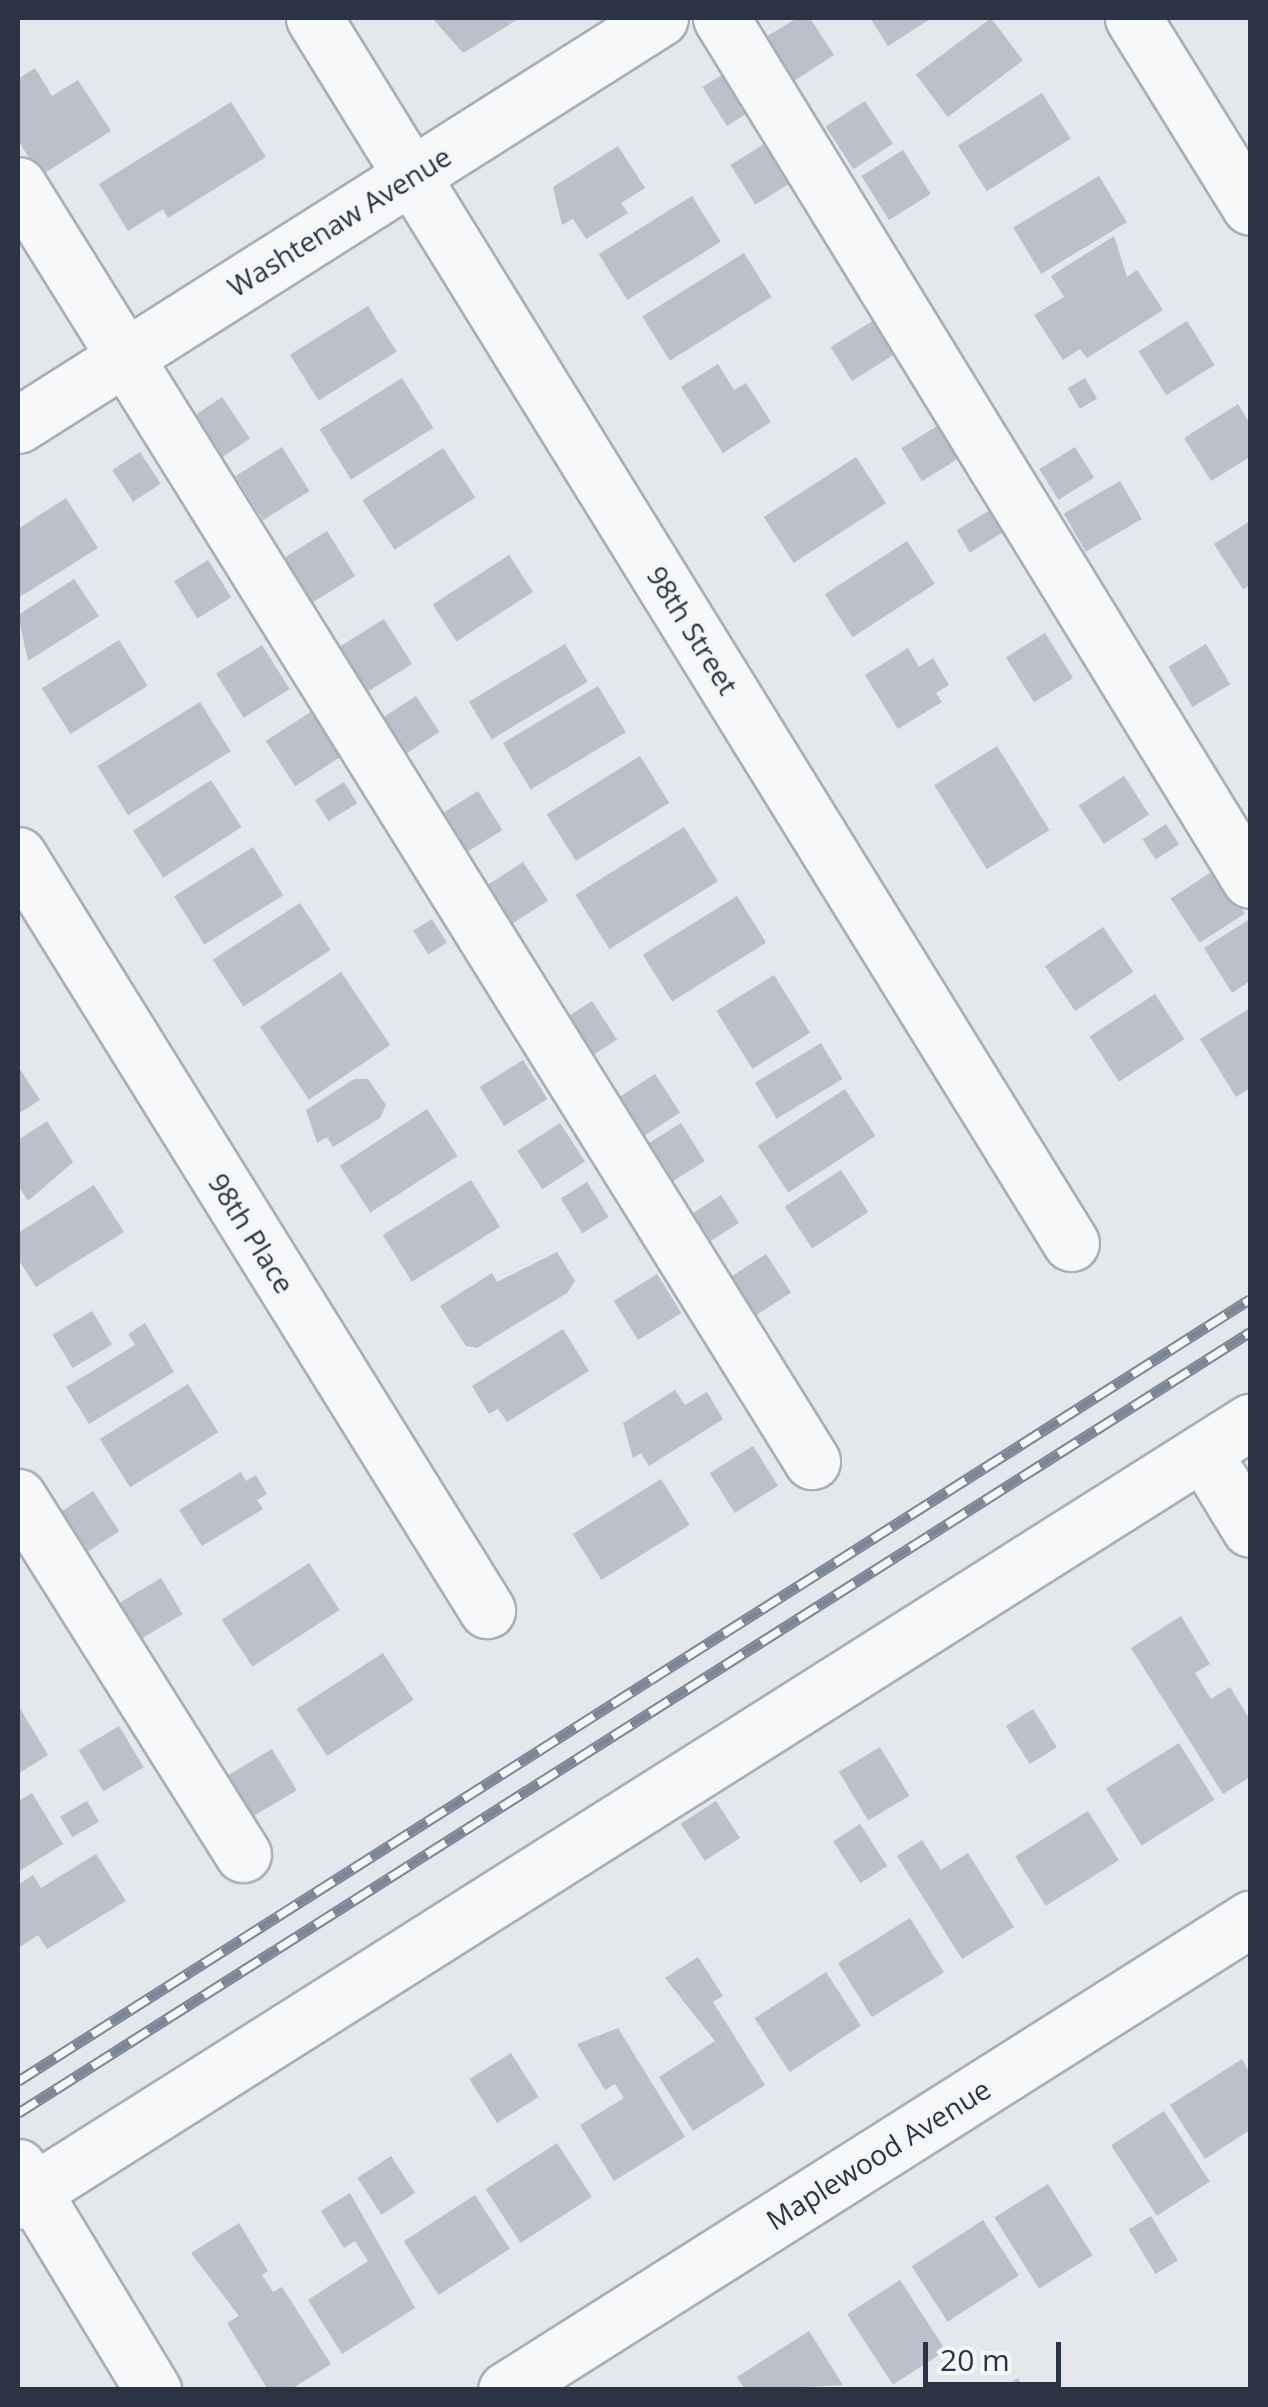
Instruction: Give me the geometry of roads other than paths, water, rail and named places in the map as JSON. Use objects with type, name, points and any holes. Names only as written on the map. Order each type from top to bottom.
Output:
[{"type":"street","name":"98th Street","points":[[314,18],[1072,1243]]},
{"type":"street","name":"Washtenaw Avenue","points":[[18,425],[660,18]]},
{"type":"street","points":[[720,18],[1250,880]]},
{"type":"street","points":[[1133,18],[1250,206]]},
{"type":"street","points":[[18,186],[812,1460]]},
{"type":"street","name":"98th Place","points":[[18,855],[487,1610]]},
{"type":"street","points":[[153,2390],[22,2186],[1250,1422]]},
{"type":"street","points":[[1203,1452],[1250,1528]]},
{"type":"street","points":[[18,1497],[243,1854]]},
{"type":"street","name":"Maplewood Avenue","points":[[506,2390],[1250,1919]]},
{"type":"railway","points":[[18,2081],[1250,1299]]},
{"type":"railway","points":[[18,2113],[1250,1332]]}]
